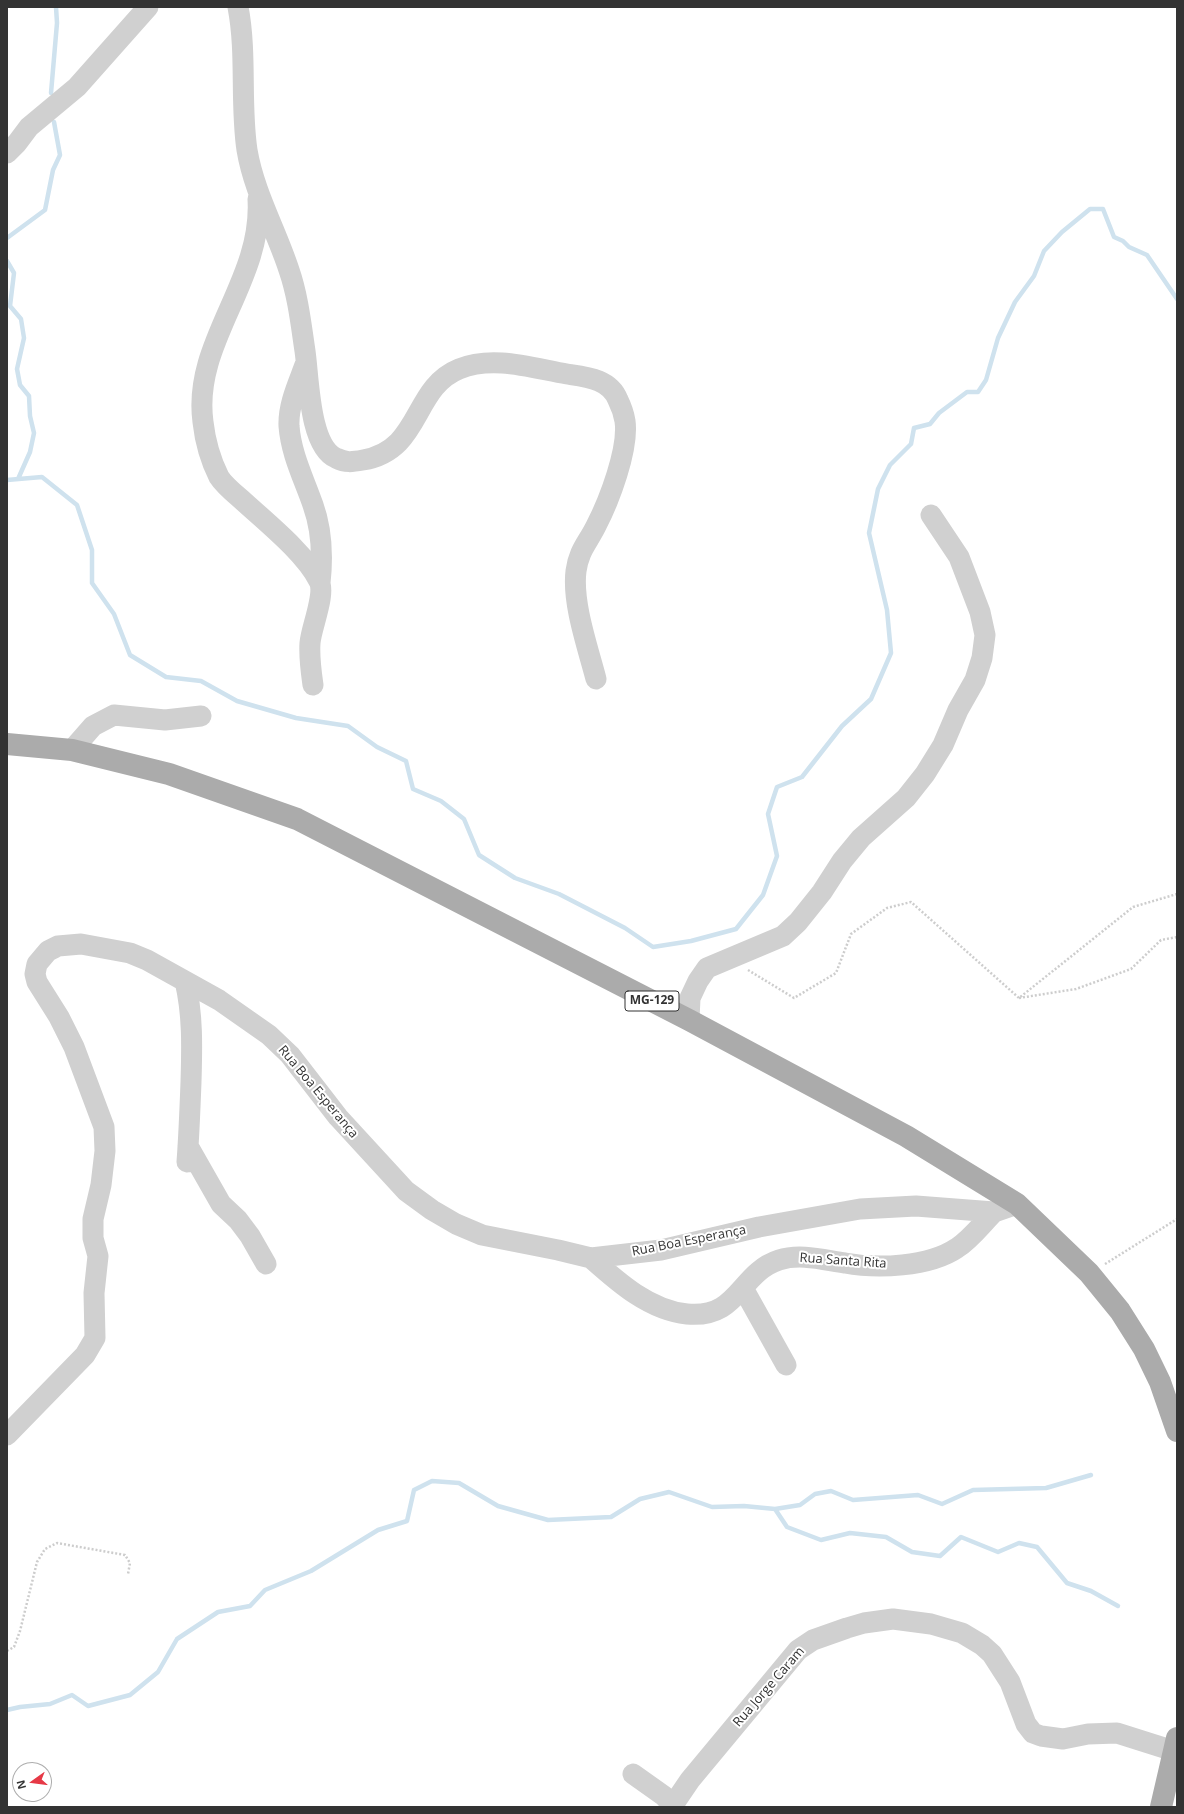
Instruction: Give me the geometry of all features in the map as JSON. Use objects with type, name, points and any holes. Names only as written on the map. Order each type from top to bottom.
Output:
[{"type":"main road","name":"MG-129","points":[[7,744],[72,750],[169,774],[297,819],[689,1020],[906,1136],[1017,1204],[1089,1273],[1120,1311],[1144,1349],[1160,1382],[1177,1431]]},
{"type":"main road","points":[[1161,1807],[1176,1747]]},
{"type":"street","points":[[7,153],[29,127],[77,87],[148,7]]},
{"type":"street","points":[[238,7],[241,25],[244,115],[247,150],[253,176],[290,271],[298,308],[312,418],[320,442],[332,457],[349,463],[374,458],[395,447],[412,427],[436,384],[457,370],[482,363],[508,364],[586,377],[605,383],[617,397],[625,421],[624,450],[603,513],[593,533],[580,551],[576,573],[578,607],[596,679]]},
{"type":"street","points":[[257,186],[259,212],[252,252],[240,288],[208,361],[202,391],[202,422],[209,451],[220,478],[294,550],[310,567],[320,583]]},
{"type":"street","points":[[306,362],[292,401],[289,426],[294,454],[314,506],[320,533],[323,560],[320,598],[310,642],[310,663],[313,685]]},
{"type":"street","points":[[689,1020],[690,998],[698,981],[707,968],[783,936],[798,922],[822,892],[842,860],[861,838],[906,798],[925,774],[943,744],[958,710],[975,680],[982,658],[985,635],[980,612],[959,557],[931,515]]},
{"type":"street","points":[[72,750],[93,726],[114,715],[165,720],[201,716]]},
{"type":"street","name":"Rua Boa Esperança","points":[[7,1435],[86,1355],[95,1338],[94,1293],[98,1256],[93,1238],[94,1219],[101,1186],[105,1137],[104,1127],[74,1047],[62,1022],[37,982],[35,974],[37,964],[48,951],[58,946],[81,944],[130,953],[147,960],[219,1000],[269,1036],[285,1050],[338,1116],[406,1191],[432,1210],[456,1224],[482,1235],[591,1258],[660,1250],[758,1227],[860,1209],[916,1206],[994,1212],[1017,1204]]},
{"type":"street","points":[[185,981],[190,1000],[191,1019],[188,1154],[221,1204],[242,1225],[266,1264]]},
{"type":"street","name":"Rua Santa Rita","points":[[591,1258],[635,1293],[673,1311],[687,1314],[712,1312],[730,1303],[760,1270],[770,1263],[790,1257],[801,1257],[847,1264],[882,1266],[931,1260],[957,1248],[994,1212]]},
{"type":"street","points":[[743,1288],[786,1365]]},
{"type":"street","name":"Rua Jorge Caram","points":[[633,1774],[664,1796],[673,1806],[690,1780],[798,1650],[813,1640],[846,1628],[893,1619],[931,1624],[962,1633],[982,1645],[992,1654],[1010,1682],[1026,1724],[1033,1733],[1041,1736],[1063,1739],[1088,1734],[1117,1733],[1176,1747]]},
{"type":"path","points":[[1019,998],[1133,907],[1177,894]]},
{"type":"path","points":[[731,958],[794,998],[836,973],[851,934],[887,908],[911,902],[1019,998]]},
{"type":"path","points":[[1019,998],[1076,989],[1131,969],[1161,940],[1177,937]]},
{"type":"path","points":[[1089,1273],[1177,1218]]},
{"type":"path","points":[[7,1650],[14,1647],[20,1632],[37,1562],[45,1549],[57,1543],[125,1555],[130,1563],[128,1574]]},
{"type":"waterway","points":[[51,93],[57,23],[56,7]]},
{"type":"waterway","points":[[7,238],[45,210],[53,170],[60,155],[54,122]]},
{"type":"waterway","points":[[7,480],[42,477],[77,505],[92,550],[92,583],[114,614],[130,655],[166,677],[201,681],[237,701],[296,718],[348,726],[377,747],[406,761],[413,789],[441,801],[464,819],[479,855],[515,878],[559,894],[625,928],[653,947],[691,941],[736,929],[763,895],[777,856],[768,814],[777,787],[802,777],[842,726],[871,699],[891,653],[887,610],[869,533],[878,489],[890,465],[911,444],[914,428],[930,424],[939,413],[967,392],[978,392],[986,380],[998,338],[1015,302],[1034,276],[1044,251],[1062,232],[1090,209],[1103,209],[1114,237],[1123,241],[1129,247],[1147,255],[1177,299]]},
{"type":"waterway","points":[[7,261],[14,273],[10,306],[21,319],[24,338],[17,369],[20,385],[29,396],[30,416],[34,433],[30,452],[18,479]]},
{"type":"waterway","points":[[775,1509],[800,1505],[815,1494],[831,1491],[853,1500],[918,1495],[942,1504],[973,1490],[1046,1488],[1091,1475]]},
{"type":"waterway","points":[[7,1710],[50,1704],[72,1695],[88,1706],[130,1695],[158,1672],[177,1639],[218,1612],[250,1606],[265,1590],[311,1571],[378,1530],[407,1521],[414,1490],[432,1481],[459,1483],[498,1506],[548,1520],[611,1517],[640,1499],[669,1492],[712,1507],[744,1506],[775,1509],[787,1527],[821,1540],[850,1533],[886,1537],[912,1552],[940,1556],[961,1537],[998,1552],[1019,1543],[1037,1547],[1067,1583],[1091,1591],[1118,1606]]}]
